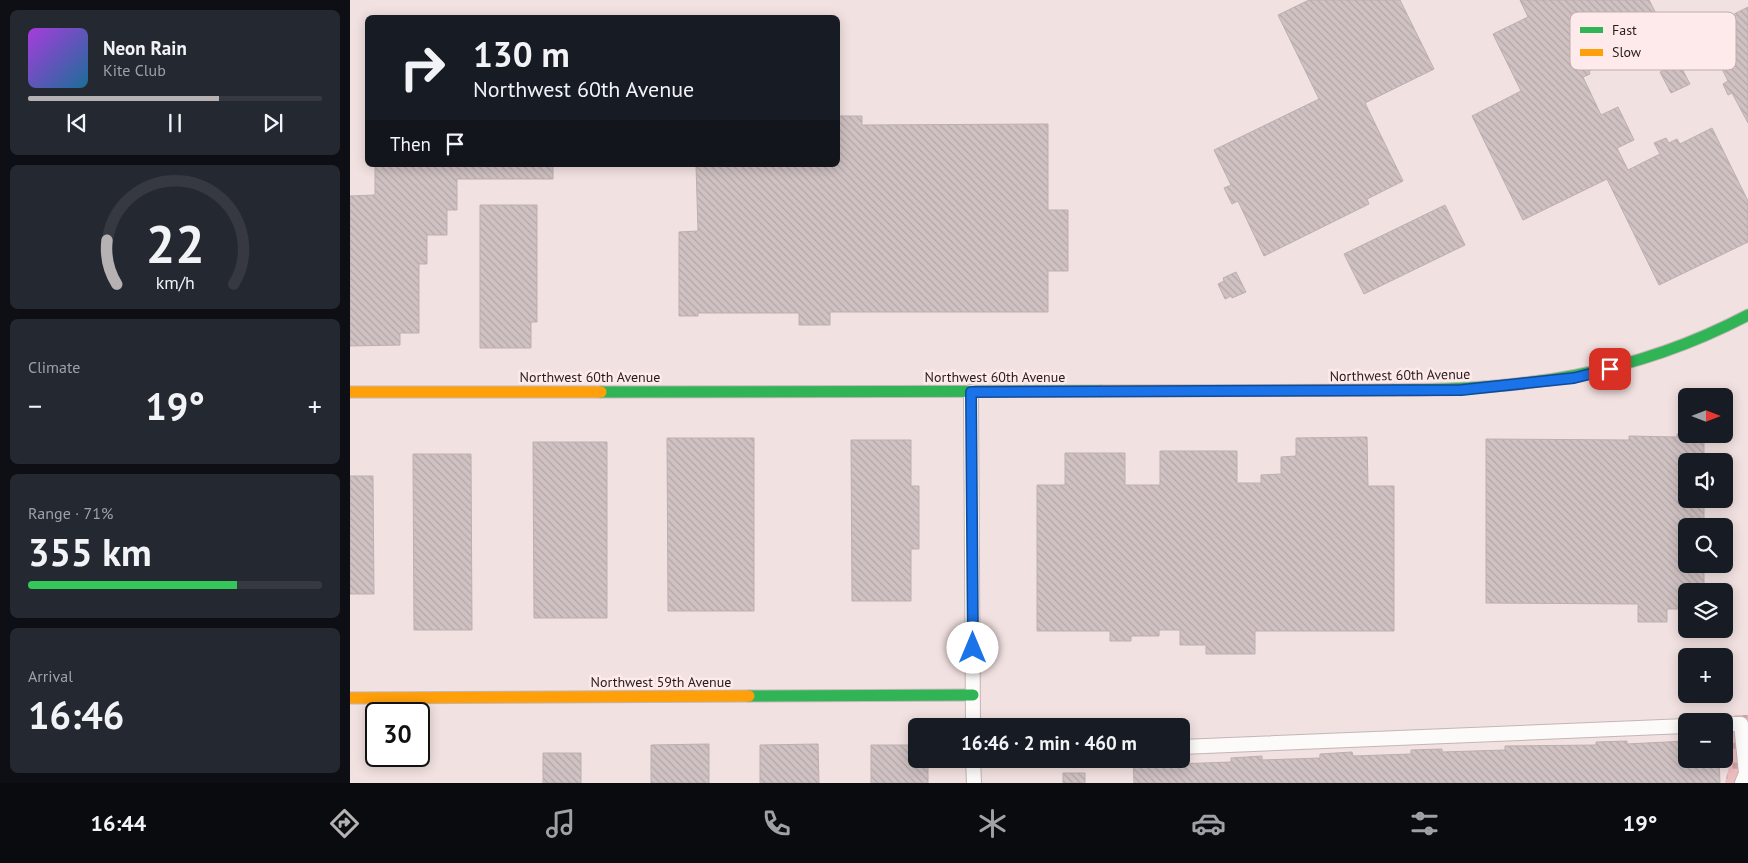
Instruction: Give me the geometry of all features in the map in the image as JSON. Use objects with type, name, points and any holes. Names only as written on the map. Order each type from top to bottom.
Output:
[{"type":"street","name":"Northwest 60th Avenue","points":[[350,392],[1442,390],[1506,387],[1574,378],[1675,350],[1722,330],[1748,315]]},
{"type":"street","points":[[971,392],[973,718]]},
{"type":"street","name":"Northwest 59th Avenue","points":[[350,698],[973,695]]},
{"type":"street","points":[[1733,724],[1741,724],[1746,773],[1742,783]]},
{"type":"street","points":[[1190,747],[1678,726]]},
{"type":"street","points":[[974,768],[974,783]]},
{"type":"green space","points":[[1735,715],[1748,715],[1748,783],[1725,783],[1729,768],[1733,768]]},
{"type":"building","points":[[1309,0],[1400,0],[1434,69],[1365,103],[1403,181],[1367,199],[1369,204],[1264,256],[1238,201],[1232,204],[1224,188],[1231,185],[1214,150],[1319,99],[1278,15]]},
{"type":"building","points":[[1520,0],[1649,0],[1655,12],[1570,12],[1570,70],[1591,70],[1589,71],[1590,74],[1583,77],[1601,115],[1618,107],[1634,140],[1617,148],[1628,170],[1660,154],[1654,143],[1666,138],[1669,143],[1677,139],[1680,144],[1712,128],[1748,201],[1748,242],[1659,285],[1607,179],[1523,220],[1472,116],[1521,91],[1493,34],[1528,17]]},
{"type":"building","points":[[1748,7],[1748,123],[1732,93],[1728,95],[1723,84],[1728,81],[1723,70],[1736,70],[1736,13]]},
{"type":"building","points":[[1664,70],[1683,70],[1690,84],[1671,93],[1660,72]]},
{"type":"building","points":[[840,116],[862,116],[862,125],[1048,124],[1048,210],[1068,210],[1068,271],[1048,271],[1048,312],[830,312],[830,325],[799,325],[799,313],[698,313],[698,316],[679,316],[679,232],[698,231],[696,167],[840,167]]},
{"type":"building","points":[[375,167],[553,167],[553,179],[457,179],[457,210],[447,210],[447,235],[427,235],[427,264],[419,264],[419,333],[400,333],[400,345],[350,346],[350,196],[375,195]]},
{"type":"building","points":[[480,205],[537,205],[537,322],[531,322],[531,348],[480,348]]},
{"type":"building","points":[[1445,205],[1465,245],[1364,294],[1344,254]]},
{"type":"building","points":[[1236,272],[1246,292],[1225,299],[1218,284],[1224,281],[1223,278]]},
{"type":"building","points":[[1678,434],[1678,443],[1704,443],[1704,453],[1678,453],[1678,508],[1704,508],[1704,518],[1678,518],[1678,573],[1704,573],[1704,583],[1678,583],[1678,609],[1667,609],[1667,622],[1638,622],[1638,604],[1486,603],[1486,439],[1629,440],[1629,436],[1677,437]]},
{"type":"building","points":[[1367,437],[1368,486],[1394,486],[1394,631],[1255,631],[1255,654],[1206,654],[1206,645],[1180,645],[1180,630],[1159,630],[1159,636],[1131,636],[1131,641],[1110,641],[1110,631],[1037,631],[1037,485],[1065,485],[1065,453],[1125,453],[1125,485],[1160,485],[1160,451],[1237,451],[1237,483],[1261,483],[1261,475],[1281,474],[1281,457],[1296,456],[1296,438]]},
{"type":"building","points":[[667,438],[754,438],[754,611],[668,611]]},
{"type":"building","points":[[851,440],[911,440],[911,486],[919,486],[919,549],[911,549],[911,601],[852,601]]},
{"type":"building","points":[[533,442],[607,442],[607,618],[534,618]]},
{"type":"building","points":[[413,454],[471,454],[472,630],[414,630]]},
{"type":"building","points":[[350,476],[373,476],[374,594],[350,594]]},
{"type":"building","points":[[1627,741],[1627,744],[1678,741],[1678,768],[1719,768],[1720,783],[1134,783],[1133,768],[1190,768],[1190,763],[1231,762],[1231,758],[1262,756],[1262,760],[1320,758],[1320,754],[1352,752],[1353,756],[1411,754],[1411,750],[1442,749],[1442,752],[1505,750],[1505,746],[1596,745],[1596,742]]},
{"type":"building","points":[[709,744],[709,783],[651,783],[651,745]]},
{"type":"building","points":[[818,744],[819,783],[760,783],[760,745]]},
{"type":"building","points":[[871,745],[908,745],[908,768],[928,768],[928,783],[871,783]]},
{"type":"building","points":[[543,753],[581,753],[581,783],[543,783]]},
{"type":"building","points":[[1063,773],[1085,773],[1085,783],[1063,783]]},
{"type":"traffic: fast","points":[[1392,390],[1486,387],[1531,382],[1618,366],[1705,336],[1748,315]]},
{"type":"traffic: fast","points":[[601,392],[1101,391]]},
{"type":"traffic: fast","points":[[749,696],[973,695]]},
{"type":"traffic: slow","points":[[1101,391],[1392,390]]},
{"type":"traffic: slow","points":[[350,392],[601,392]]},
{"type":"traffic: slow","points":[[350,698],[749,696]]},
{"type":"route","points":[[973,648],[971,392],[1461,390],[1506,387],[1574,378],[1610,369]]}]
